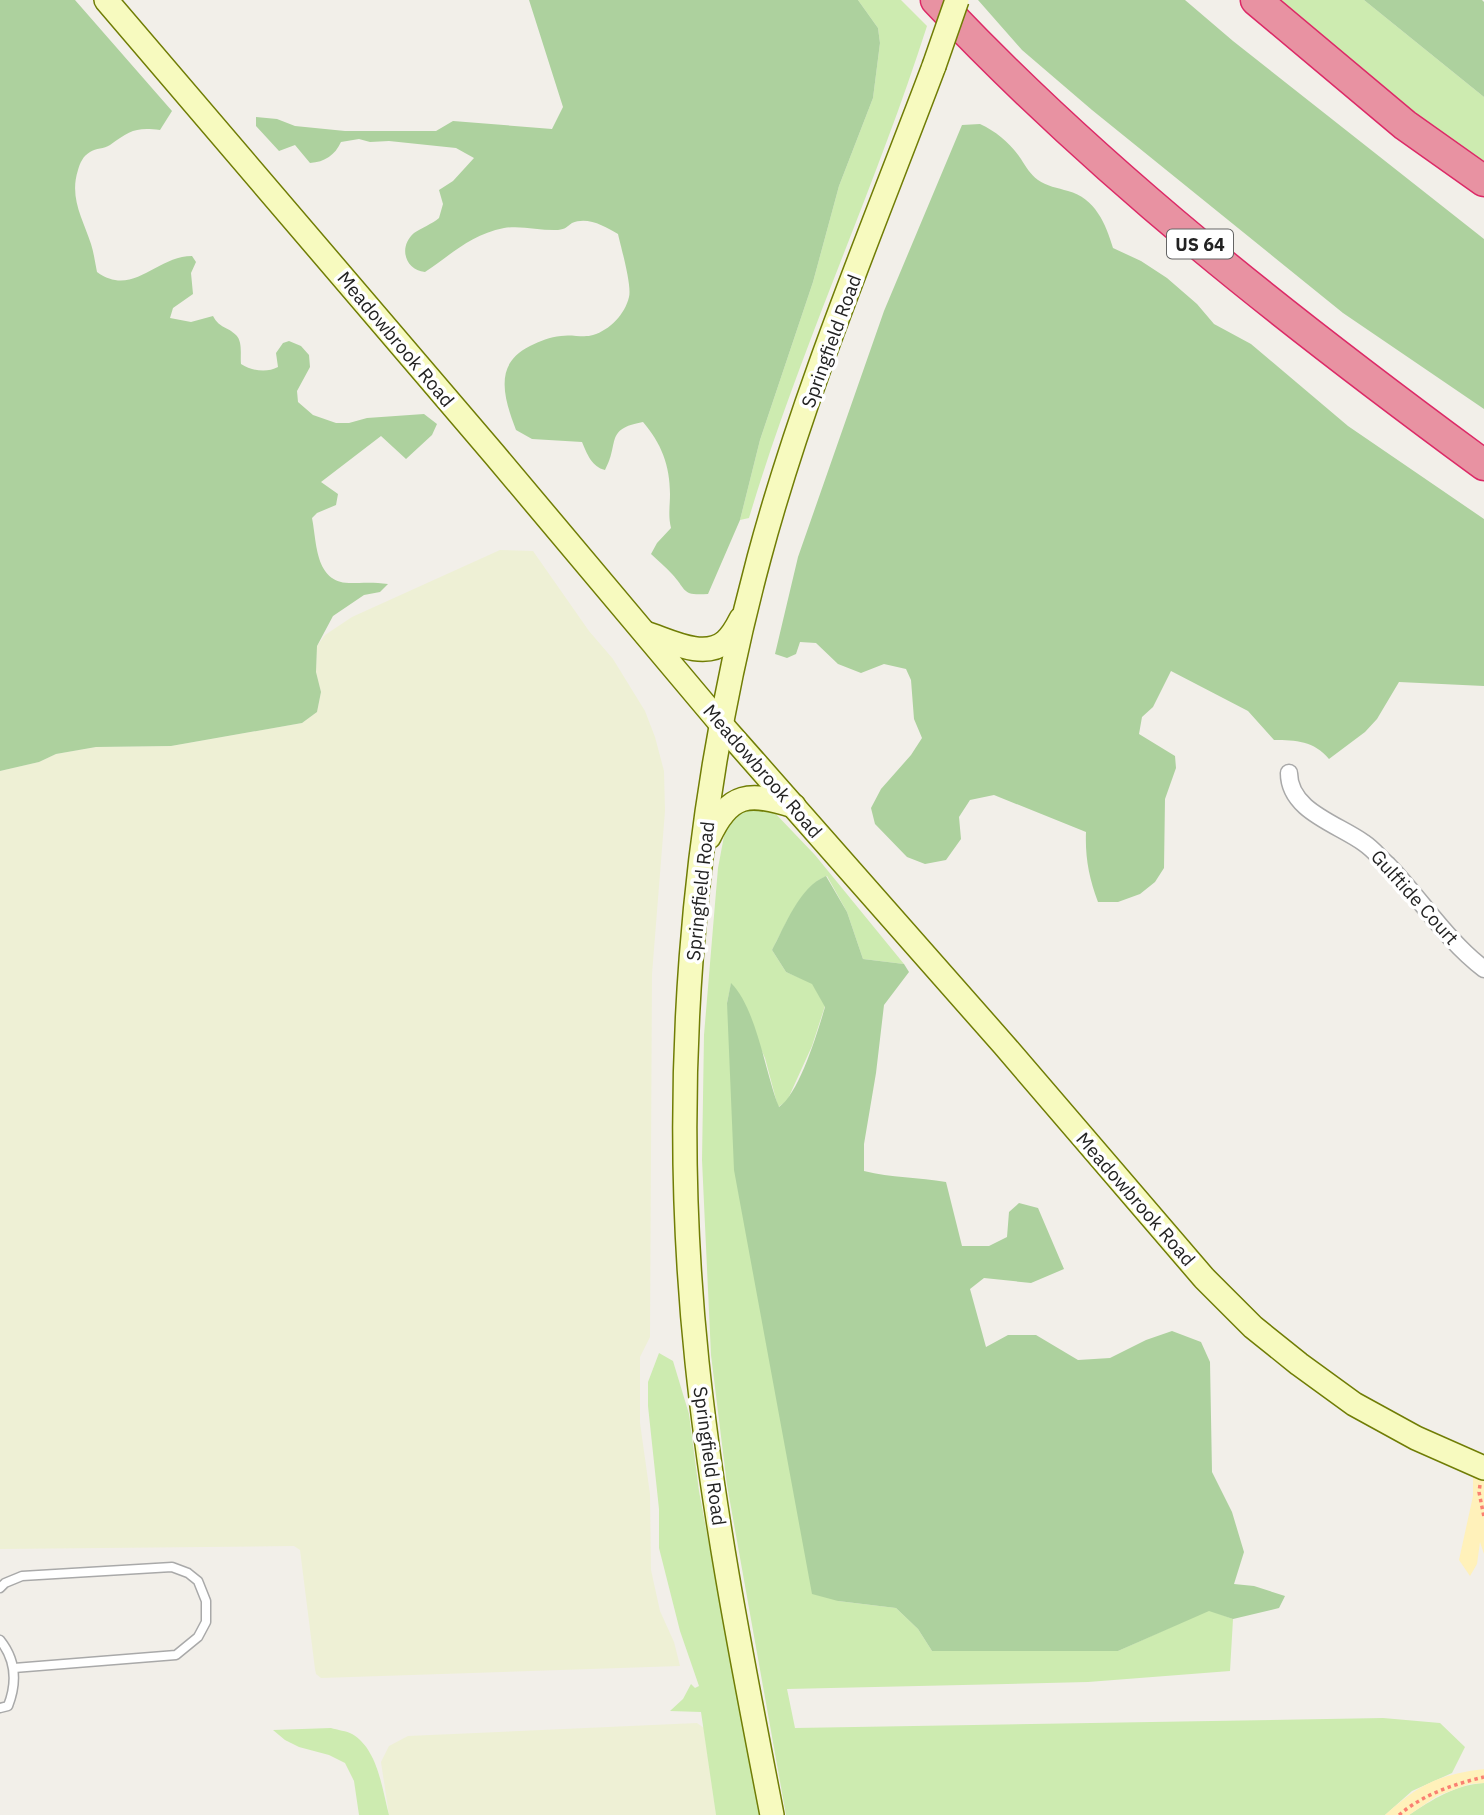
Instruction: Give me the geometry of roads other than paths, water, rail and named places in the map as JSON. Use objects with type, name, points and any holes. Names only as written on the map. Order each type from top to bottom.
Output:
[{"type":"highway","name":"US 64","points":[[936,0],[984,51],[1098,159],[1261,295],[1484,465]]},
{"type":"highway","points":[[1256,0],[1405,125],[1484,181]]},
{"type":"main road","name":"Meadowbrook Road","points":[[106,0],[721,724],[1004,1045],[1204,1279],[1253,1327],[1354,1404],[1416,1438],[1483,1468]]},
{"type":"main road","name":"Springfield Road","points":[[772,1815],[732,1603],[696,1356],[686,1191],[686,1065],[689,996],[702,851],[721,724],[746,610],[778,492],[957,0]]},
{"type":"main road","points":[[644,632],[681,645],[712,649],[733,634],[746,610]]},
{"type":"main road","points":[[702,851],[724,811],[737,802],[751,797],[764,797],[793,806]]},
{"type":"street","name":"Gulftide Court","points":[[1289,773],[1289,785],[1294,797],[1313,812],[1366,844],[1411,888],[1446,933],[1484,969]]},
{"type":"lane","points":[[0,1588],[22,1576],[172,1567],[188,1573],[198,1581],[206,1601],[206,1622],[198,1637],[176,1655],[14,1668]]},
{"type":"lane","points":[[0,1640],[6,1647],[14,1668],[13,1694],[4,1707]]}]
